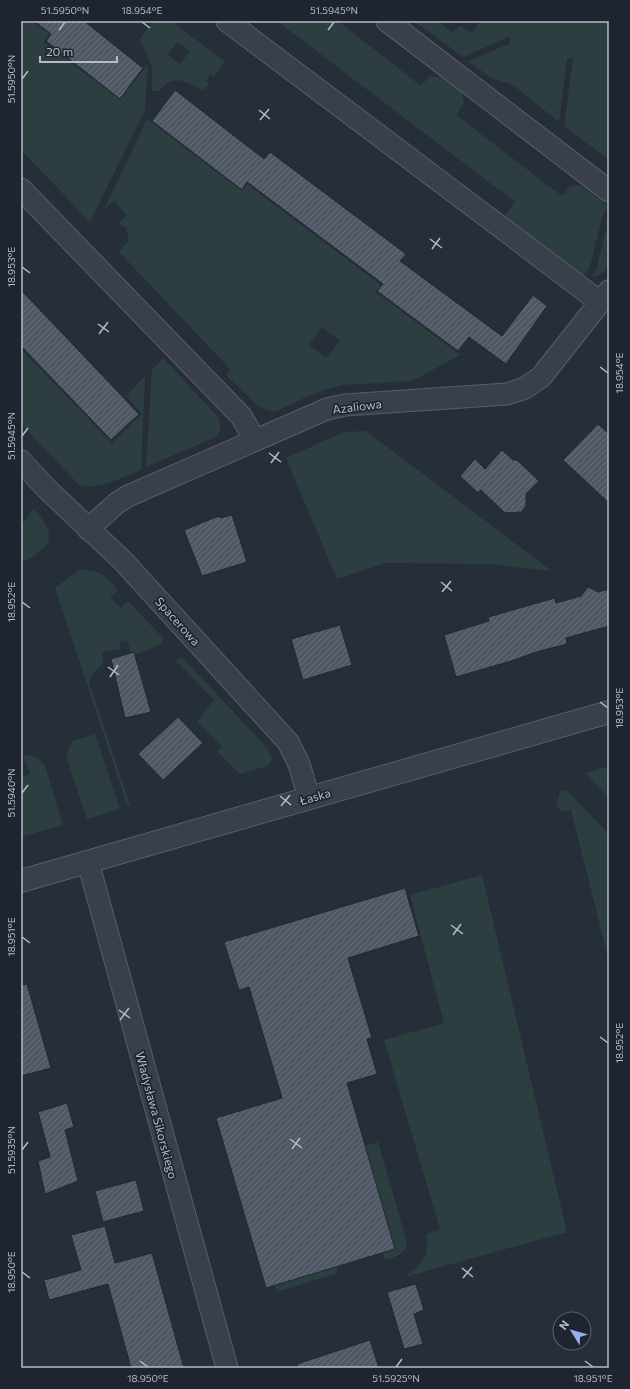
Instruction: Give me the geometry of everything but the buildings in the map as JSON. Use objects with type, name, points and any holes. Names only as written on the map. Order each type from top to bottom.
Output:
[{"type":"street","points":[[227,21],[604,296]]},
{"type":"street","points":[[387,21],[609,191]]},
{"type":"street","points":[[21,189],[242,416],[255,440]]},
{"type":"street","name":"Azaliowa","points":[[88,528],[117,503],[128,496],[327,409],[344,405],[507,394],[525,388],[541,377],[604,296]]},
{"type":"street","name":"Spacerowa","points":[[21,461],[47,489],[123,561],[288,742],[299,764],[309,798]]},
{"type":"street","name":"Łaska","points":[[21,881],[609,712]]},
{"type":"street","name":"Władysława Sikorskiego","points":[[88,862],[227,1368]]},
{"type":"shaded area","points":[[21,21],[32,21],[49,34],[44,42],[120,100],[148,64],[145,110],[90,222],[21,150]]},
{"type":"shaded area","points":[[153,21],[171,21],[224,61],[224,63],[214,77],[211,74],[206,80],[209,83],[204,90],[182,81],[173,80],[159,91],[152,91],[152,67],[139,40]],"holes":[[[177,42],[190,51],[180,64],[168,55]]]},
{"type":"shaded area","points":[[277,21],[338,21],[421,86],[430,76],[442,78],[462,93],[464,104],[456,115],[562,196],[570,186],[580,185],[609,206],[602,217],[590,267],[583,276],[573,272],[503,218],[515,202]]},
{"type":"shaded area","points":[[414,21],[438,21],[453,33],[460,25],[471,33],[480,21],[609,21],[609,160],[564,126],[573,59],[567,58],[559,122],[513,85],[491,78],[468,61],[511,43],[509,37],[463,57]]},
{"type":"shaded area","points":[[147,119],[242,191],[247,184],[381,285],[376,292],[460,355],[412,381],[341,385],[317,392],[275,412],[263,409],[226,375],[231,370],[119,252],[129,240],[126,228],[119,223],[127,215],[114,201],[104,210]],"holes":[[[322,327],[340,341],[326,358],[309,345]]]},
{"type":"shaded area","points":[[609,219],[609,268],[599,275],[591,276],[596,270]]},
{"type":"shaded area","points":[[21,349],[112,443],[142,414],[126,396],[145,376],[141,470],[103,485],[79,485],[21,424]]},
{"type":"shaded area","points":[[163,358],[219,418],[221,429],[216,437],[146,467],[152,370]]},
{"type":"shaded area","points":[[366,431],[552,571],[490,564],[385,563],[337,579],[286,458],[344,432]]},
{"type":"shaded area","points":[[33,509],[44,521],[49,536],[48,542],[45,547],[29,559],[21,562],[21,527]]},
{"type":"shaded area","points":[[79,570],[92,571],[102,574],[118,590],[110,597],[121,608],[128,601],[164,639],[160,645],[135,655],[134,652],[131,653],[127,640],[119,642],[121,649],[102,652],[103,663],[93,674],[89,682],[130,806],[128,807],[55,588]]},
{"type":"shaded area","points":[[182,657],[268,749],[272,758],[268,766],[240,774],[217,751],[222,747],[197,721],[214,700],[175,660]]},
{"type":"shaded area","points":[[95,734],[120,809],[87,819],[66,757],[73,741]]},
{"type":"shaded area","points":[[32,755],[39,759],[45,766],[63,825],[21,837],[21,778],[30,774],[23,756]]},
{"type":"shaded area","points":[[609,766],[609,799],[586,773]]},
{"type":"shaded area","points":[[566,790],[609,834],[609,961],[571,810],[562,812],[556,806],[560,792]]},
{"type":"shaded area","points":[[482,875],[567,1232],[405,1277],[416,1268],[426,1254],[426,1234],[440,1229],[384,1040],[444,1023],[410,895]]},
{"type":"shaded area","points":[[378,1142],[407,1243],[402,1253],[385,1260],[383,1253],[395,1249],[365,1146]]},
{"type":"shaded area","points":[[337,1266],[338,1273],[277,1292],[275,1285]]}]
